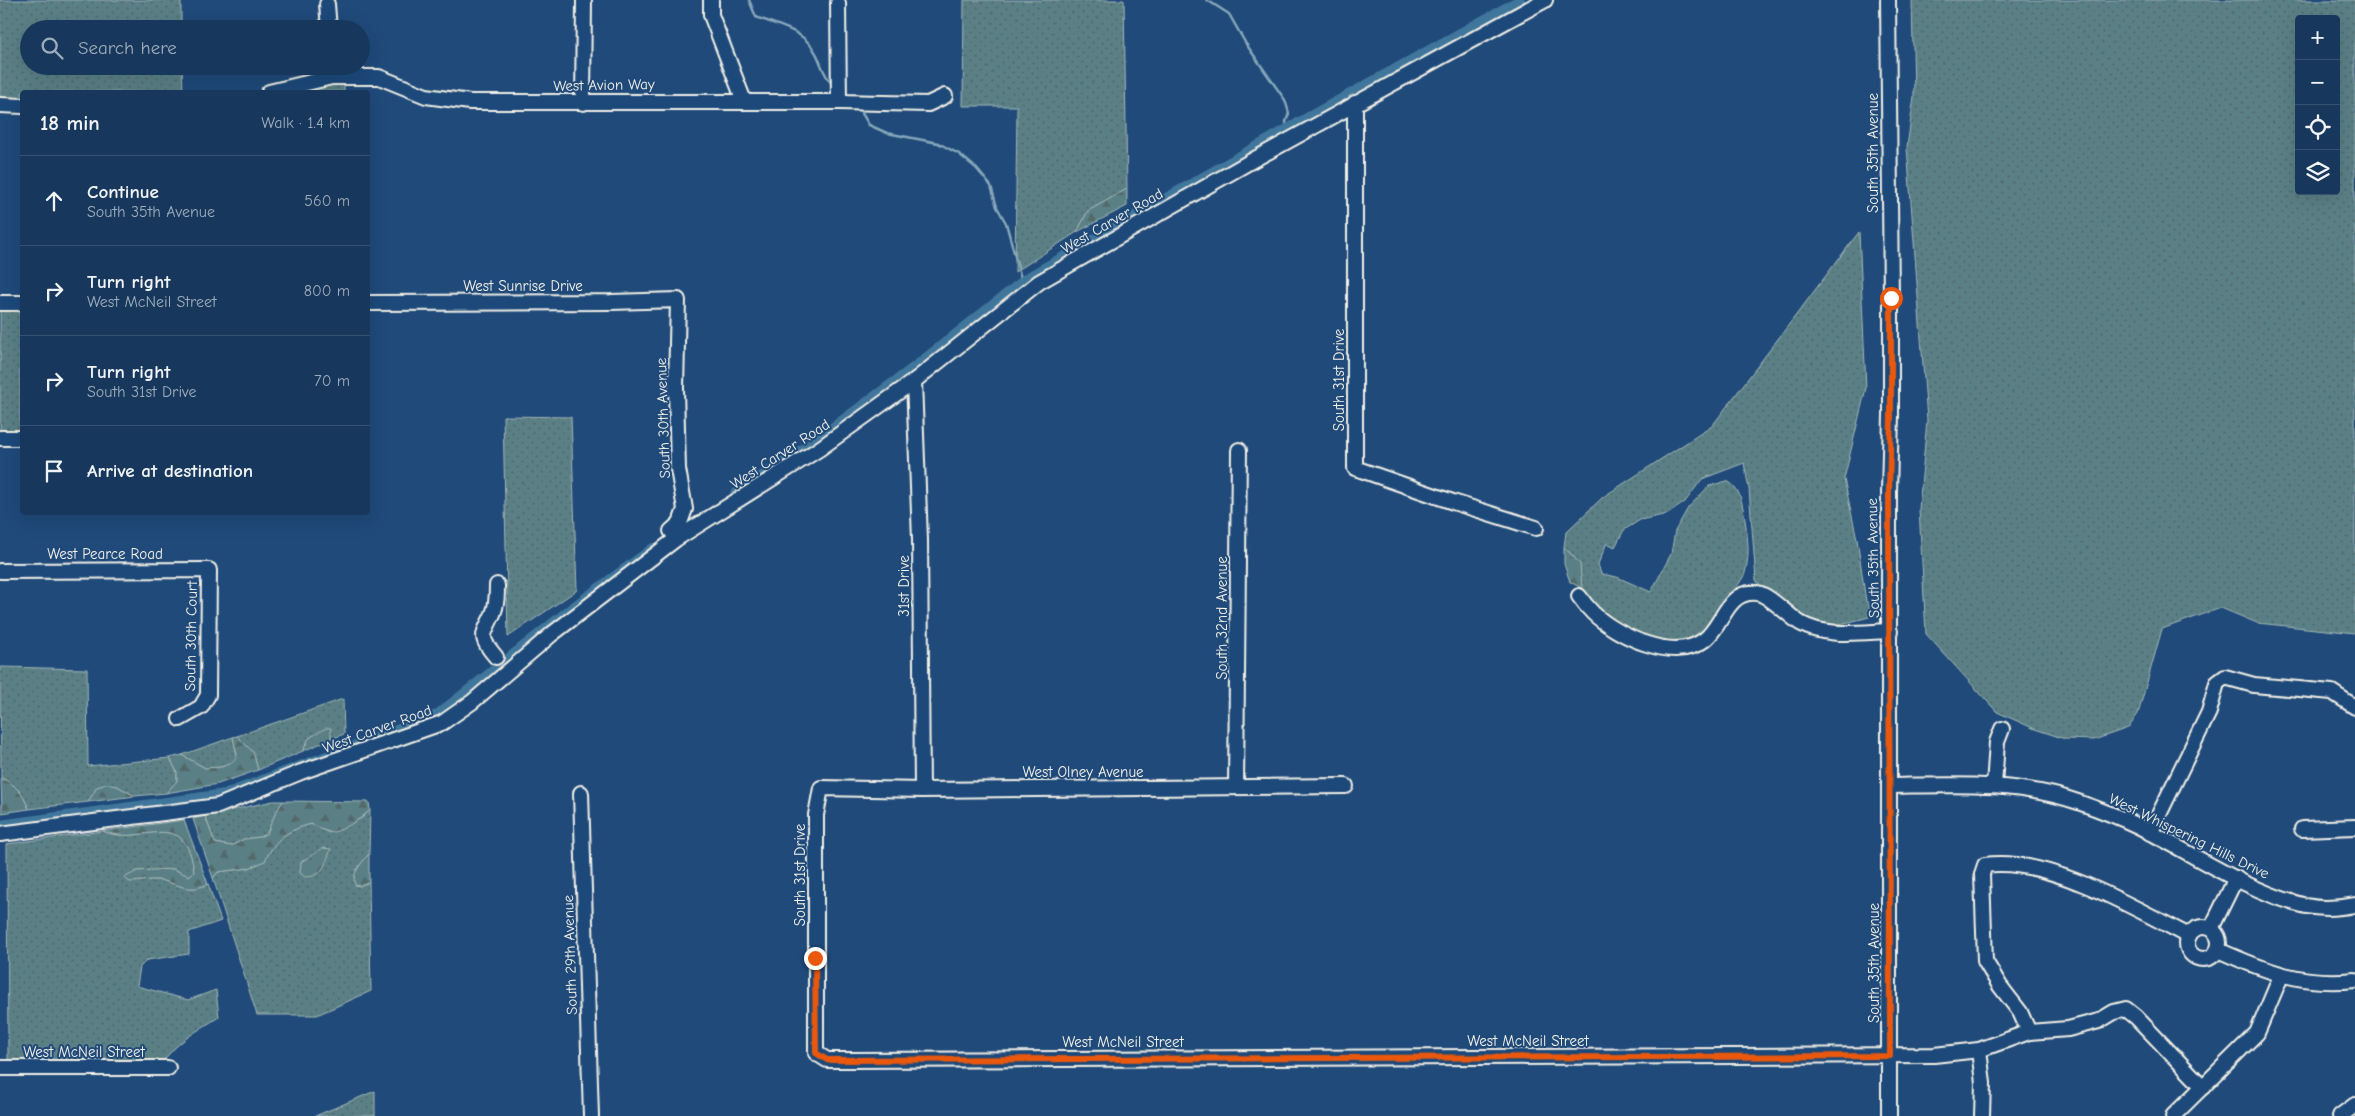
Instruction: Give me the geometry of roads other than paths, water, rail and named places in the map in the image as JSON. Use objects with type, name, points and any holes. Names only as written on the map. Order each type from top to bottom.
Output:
[{"type":"street","points":[[711,0],[711,15],[744,101]]},
{"type":"street","name":"West Carver Road","points":[[0,834],[218,806],[301,772],[442,723],[472,702],[552,634],[676,540],[819,450],[914,381],[1039,282],[1355,104],[1545,0]]},
{"type":"street","name":"South 35th Avenue","points":[[1888,0],[1891,298],[1889,492],[1889,1116]]},
{"type":"street","points":[[583,103],[584,1]]},
{"type":"street","points":[[838,3],[839,102]]},
{"type":"street","points":[[327,4],[328,20]]},
{"type":"street","name":"West Avion Way","points":[[275,90],[322,75]]},
{"type":"street","name":"West Avion Way","points":[[360,75],[379,77],[426,96],[470,102],[744,101],[928,104],[945,96]]},
{"type":"street","name":"South 31st Drive","points":[[1355,104],[1356,468],[1453,502],[1536,528]]},
{"type":"street","points":[[0,106],[20,106]]},
{"type":"street","name":"West Sunrise Drive","points":[[370,303],[678,300]]},
{"type":"street","name":"South 30th Avenue","points":[[671,531],[680,523],[685,509],[678,469],[676,388],[678,300]]},
{"type":"street","points":[[0,303],[20,303]]},
{"type":"street","name":"31st Drive","points":[[914,381],[920,540],[922,790]]},
{"type":"street","points":[[0,438],[20,438]]},
{"type":"street","name":"South 32nd Avenue","points":[[1236,787],[1239,450]]},
{"type":"street","name":"West Pearce Road","points":[[0,571],[209,570]]},
{"type":"street","name":"South 30th Court","points":[[180,719],[201,707],[208,695],[209,570]]},
{"type":"street","points":[[496,657],[485,643],[483,634],[494,611],[497,585]]},
{"type":"street","points":[[1578,596],[1594,614],[1614,629],[1652,645],[1674,651],[1688,649],[1704,640],[1725,614],[1733,598],[1744,593],[1759,593],[1802,624],[1821,630],[1841,633],[1890,631]]},
{"type":"street","points":[[2150,833],[2209,712],[2216,683],[2225,678],[2254,685],[2332,692],[2353,705]]},
{"type":"street","points":[[1994,786],[1997,742],[2002,729]]},
{"type":"street","name":"West Olney Avenue","points":[[821,788],[922,790],[1346,786]]},
{"type":"street","name":"West Whispering Hills Drive","points":[[1890,786],[1994,786],[2019,789],[2076,801],[2150,833],[2236,878],[2279,897],[2307,906],[2342,907],[2355,905]]},
{"type":"street","name":"South 31st Drive","points":[[816,1053],[816,815],[821,788]]},
{"type":"street","name":"South 29th Avenue","points":[[581,793],[591,1116]]},
{"type":"street","points":[[2302,829],[2355,827]]},
{"type":"street","points":[[2029,1032],[2020,1012],[1985,962],[1982,874],[1985,865],[2001,862],[2048,872],[2094,888],[2189,936]]},
{"type":"street","points":[[2211,929],[2236,878]]},
{"type":"street","points":[[2198,928],[2211,929],[2219,939],[2218,950],[2211,958],[2200,960],[2195,958],[2188,950],[2189,936],[2198,928]]},
{"type":"street","points":[[2218,950],[2281,976],[2320,981],[2355,980]]},
{"type":"street","points":[[2173,1116],[2257,1033],[2281,976]]},
{"type":"street","name":"West McNeil Street","points":[[816,1053],[827,1060],[1934,1055],[1979,1050],[2029,1032],[2068,1029],[2099,1021],[2114,1012],[2126,1009],[2203,1087]]},
{"type":"street","points":[[1979,1050],[1983,1083],[1982,1116]]},
{"type":"street","name":"West McNeil Street","points":[[0,1068],[168,1068]]},
{"type":"street","points":[[2343,1115],[2355,1105]]},
{"type":"waterway","points":[[749,0],[756,17],[791,30],[812,46],[825,74],[833,85]]},
{"type":"waterway","points":[[1207,0],[1229,14],[1246,44],[1285,100],[1289,113],[1286,122],[1287,129]]},
{"type":"waterway","points":[[735,494],[809,445],[917,365],[1028,277],[1310,116],[1520,0]]},
{"type":"waterway","points":[[856,108],[860,110],[869,125],[887,133],[938,143],[959,154],[976,168],[991,186],[997,207],[1006,223],[1022,282]]},
{"type":"waterway","points":[[0,825],[225,794],[437,715],[573,607],[653,548]]}]
